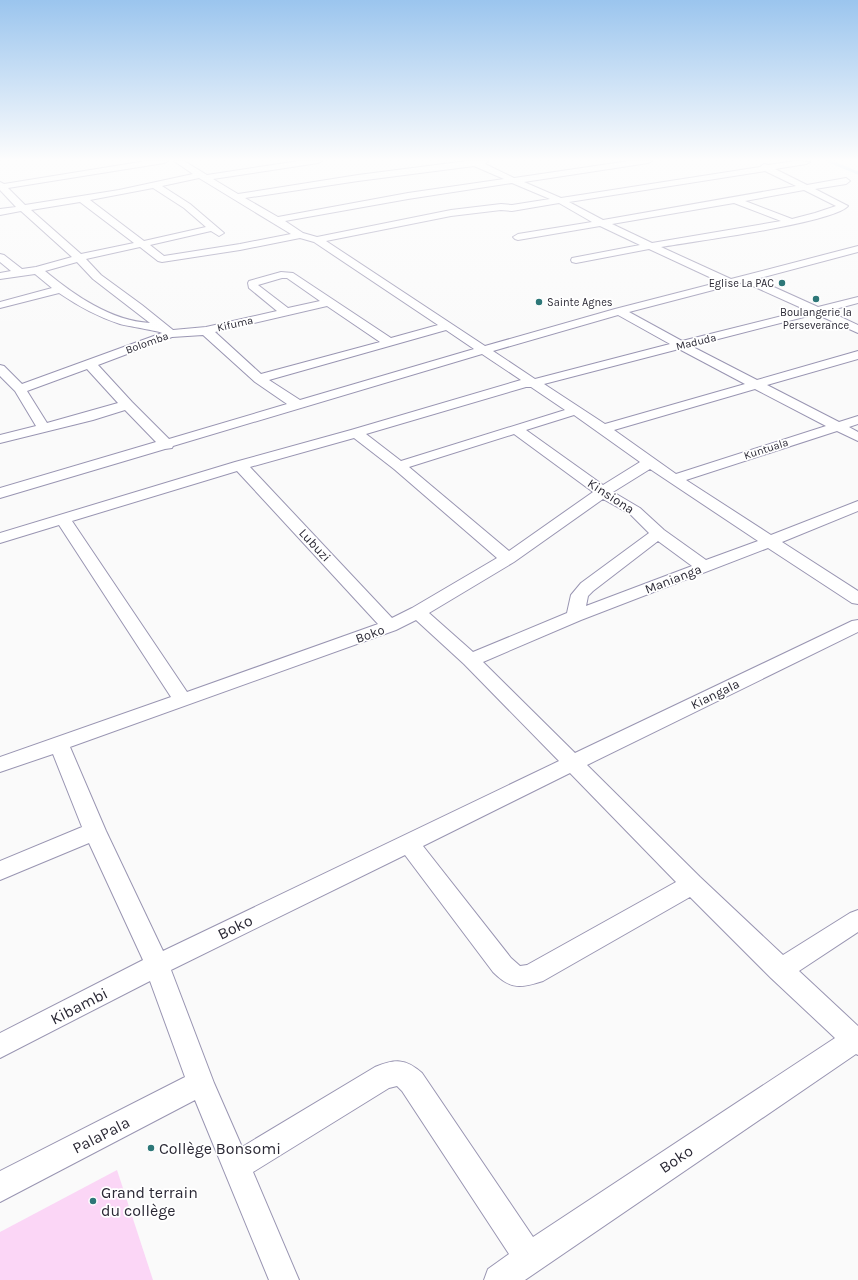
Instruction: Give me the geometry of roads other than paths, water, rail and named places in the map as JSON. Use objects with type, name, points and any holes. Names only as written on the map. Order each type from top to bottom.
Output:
[{"type":"street","points":[[37,221],[79,258],[97,277],[138,307],[166,331]]},
{"type":"street","points":[[111,221],[163,259],[240,247],[300,235]]},
{"type":"street","points":[[204,221],[240,247]]},
{"type":"street","points":[[278,221],[300,235],[317,240],[449,326],[603,429],[674,479],[858,599]]},
{"type":"street","points":[[317,240],[413,221]]},
{"type":"street","points":[[597,221],[729,282]]},
{"type":"street","points":[[518,237],[620,221]]},
{"type":"street","points":[[576,260],[650,245],[790,221]]},
{"type":"street","points":[[0,276],[37,270],[79,258],[143,245],[213,228]]},
{"type":"street","points":[[0,493],[620,311],[858,249]]},
{"type":"street","points":[[0,257],[20,273]]},
{"type":"street","name":"Bolomba","points":[[37,270],[60,289],[100,312],[124,321],[166,331],[206,331]]},
{"type":"street","points":[[286,312],[253,286],[252,283],[288,275],[390,343]]},
{"type":"street","points":[[745,278],[858,329]]},
{"type":"street","points":[[0,305],[60,289]]},
{"type":"street","name":"Maduda","points":[[0,538],[240,464],[356,433],[505,388],[526,383],[533,383],[858,300]]},
{"type":"street","name":"Kifuma","points":[[206,331],[329,302]]},
{"type":"street","points":[[620,311],[681,346],[858,437]]},
{"type":"street","points":[[259,378],[449,326]]},
{"type":"street","name":"Bolomba","points":[[20,389],[90,364],[166,331]]},
{"type":"street","name":"Kifuma","points":[[206,331],[259,378],[298,405]]},
{"type":"street","points":[[603,429],[858,355]]},
{"type":"street","points":[[90,364],[127,405],[167,445]]},
{"type":"street","points":[[0,369],[20,389],[43,427]]},
{"type":"street","points":[[0,439],[43,427],[88,417],[127,405]]},
{"type":"street","points":[[399,466],[574,411]]},
{"type":"street","name":"Kuntuala","points":[[674,479],[858,420]]},
{"type":"street","name":"Kinsiona","points":[[515,429],[603,492],[635,511],[658,533],[704,567]]},
{"type":"street","points":[[356,433],[399,466],[508,559]]},
{"type":"street","name":"Boko","points":[[0,765],[390,626],[418,612],[508,559],[603,492],[650,462]]},
{"type":"street","name":"Lubuzi","points":[[240,464],[390,626]]},
{"type":"street","name":"Manianga","points":[[471,660],[576,616],[858,506]]},
{"type":"street","points":[[62,518],[183,701]]},
{"type":"street","points":[[576,616],[580,595],[587,587],[658,533]]},
{"type":"street","points":[[418,612],[471,660],[692,884],[856,1042]]},
{"type":"street","name":"Kiangala","points":[[571,763],[858,625]]},
{"type":"street","points":[[59,744],[94,831],[157,965],[201,1083],[284,1280]]},
{"type":"street","name":"Boko","points":[[157,965],[409,844],[571,763]]},
{"type":"street","points":[[0,871],[94,831]]},
{"type":"street","points":[[409,844],[502,965],[512,976],[516,977],[522,977],[534,973],[668,899],[692,884]]},
{"type":"street","points":[[780,970],[858,920]]},
{"type":"street","name":"Kibambi","points":[[0,1046],[157,965]]},
{"type":"street","name":"Boko","points":[[499,1280],[529,1258],[856,1042]]},
{"type":"street","points":[[237,1166],[384,1076],[402,1073],[412,1082],[529,1258]]},
{"type":"street","name":"PalaPala","points":[[0,1187],[201,1083]]},
{"type":"place","name":"Eglise La PAC","points":[[782,283]]},
{"type":"place","name":"Boulangerie la Perseverance","points":[[816,299]]},
{"type":"place","name":"Sainte Agnes","points":[[539,302]]},
{"type":"place","name":"Collège Bonsomi","points":[[151,1148]]},
{"type":"place","name":"Grand terrain du collège","points":[[93,1201]]}]
